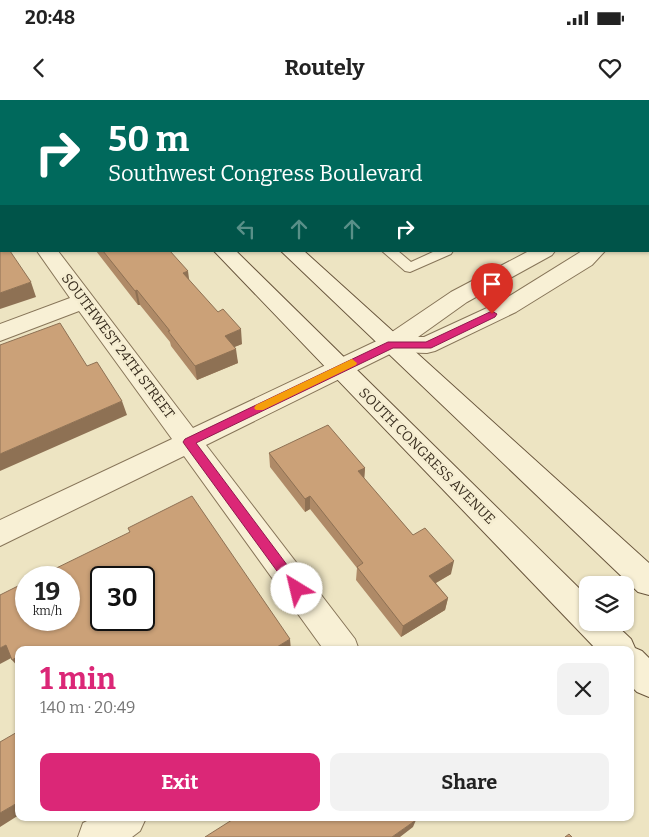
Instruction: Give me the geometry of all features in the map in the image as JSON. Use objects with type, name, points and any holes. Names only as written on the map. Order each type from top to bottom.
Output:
[{"type":"street","name":"SOUTHWEST 24TH STREET","points":[[49,252],[340,646]]},
{"type":"street","name":"SOUTH CONGRESS AVENUE","points":[[225,252],[579,609]]},
{"type":"street","points":[[292,252],[649,582]]},
{"type":"street","points":[[0,534],[391,344],[458,297],[543,252]]},
{"type":"street","points":[[391,344],[427,346],[508,306],[584,260],[594,252]]},
{"type":"street","points":[[0,333],[84,301]]},
{"type":"street","points":[[600,631],[615,646]]},
{"type":"street","points":[[634,666],[649,681]]},
{"type":"street","points":[[97,837],[122,821]]},
{"type":"lane","points":[[390,252],[410,268],[444,252]]},
{"type":"building","points":[[0,252],[11,252],[31,282],[0,293]]},
{"type":"building","points":[[104,252],[171,252],[188,271],[183,273],[218,312],[223,309],[241,329],[225,336],[236,349],[195,366],[168,331],[170,331],[137,290],[135,291]]},
{"type":"building","points":[[60,323],[87,366],[97,362],[122,401],[0,454],[0,345]]},
{"type":"building","points":[[328,425],[365,468],[358,471],[413,535],[425,528],[454,561],[429,576],[448,598],[403,626],[357,567],[363,563],[310,496],[305,499],[269,453]]},
{"type":"building","points":[[192,496],[290,639],[279,646],[15,646],[15,658],[12,660],[6,645],[0,648],[0,595],[15,588],[15,631],[80,631],[80,566],[61,566],[130,532],[128,528]]},
{"type":"building","points":[[15,733],[15,804],[0,813],[0,742]]},
{"type":"building","points":[[230,821],[415,821],[392,837],[205,837]]},
{"type":"slow traffic","points":[[259,408],[352,363]]},
{"type":"route","points":[[297,589],[188,442],[391,344],[427,346],[492,314]]}]
